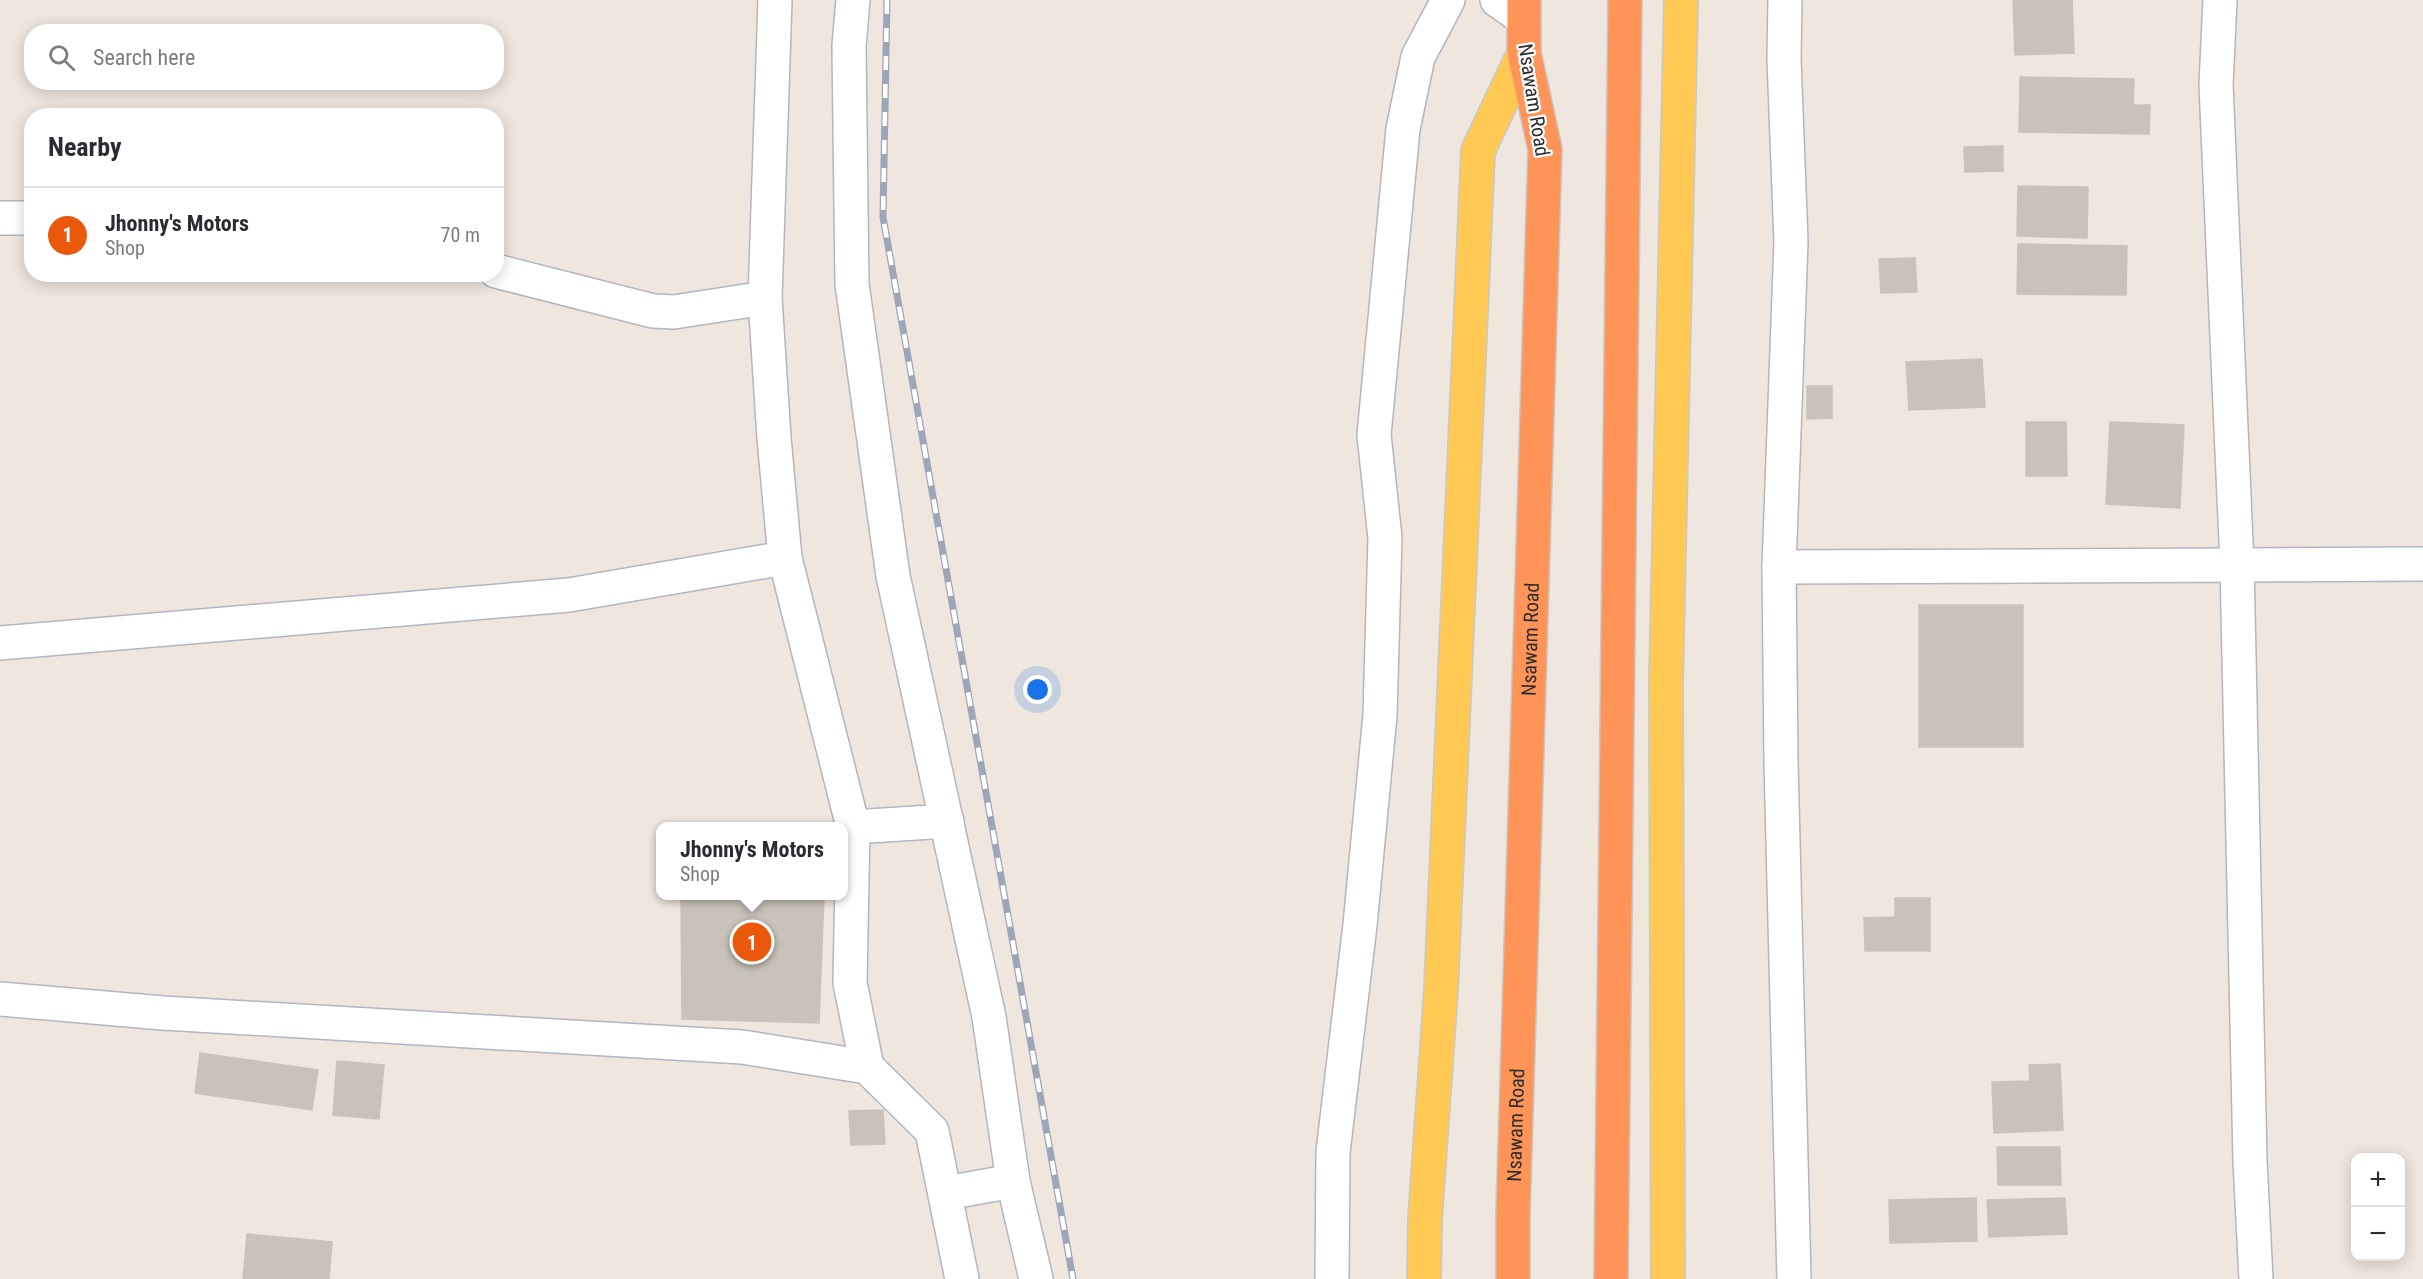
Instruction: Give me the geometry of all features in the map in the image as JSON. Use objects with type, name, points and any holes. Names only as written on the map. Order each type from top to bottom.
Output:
[{"type":"highway","points":[[1611,1279],[1625,0]]},
{"type":"highway","name":"Nsawam Road","points":[[1513,1279],[1513,1214],[1545,149],[1524,53],[1524,10]]},
{"type":"main road","points":[[1668,1279],[1666,682],[1682,0]]},
{"type":"main road","points":[[1424,1279],[1425,1220],[1441,978],[1478,151],[1524,53]]},
{"type":"street","points":[[775,0],[765,298],[785,558],[853,827],[850,983],[867,1067],[932,1131],[962,1279]]},
{"type":"street","points":[[853,0],[849,46],[852,284],[893,576],[989,1017],[1013,1181],[1036,1279]]},
{"type":"street","points":[[1332,1279],[1333,1152],[1360,925],[1380,715],[1385,538],[1374,435],[1376,411],[1403,129],[1418,57],[1448,0]]},
{"type":"street","points":[[1497,0],[1524,10]]},
{"type":"street","points":[[1785,0],[1784,59],[1791,243],[1779,567],[1781,762],[1794,1279]]},
{"type":"street","points":[[2220,0],[2216,85],[2237,565],[2250,1161],[2256,1279]]},
{"type":"street","points":[[0,218],[24,218]]},
{"type":"street","points":[[504,274],[653,311],[674,312],[765,298]]},
{"type":"street","points":[[0,643],[568,594],[785,558]]},
{"type":"street","points":[[1779,567],[2423,564]]},
{"type":"street","points":[[853,827],[947,821]]},
{"type":"street","points":[[0,999],[163,1013],[742,1047],[867,1067]]},
{"type":"street","points":[[946,1193],[1013,1181]]},
{"type":"building","points":[[2013,0],[2072,0],[2074,53],[2015,55]]},
{"type":"building","points":[[2020,77],[2134,79],[2133,105],[2150,105],[2149,134],[2019,132]]},
{"type":"building","points":[[2003,146],[2003,171],[1965,172],[1964,147]]},
{"type":"building","points":[[2018,186],[2088,187],[2087,238],[2017,236]]},
{"type":"building","points":[[2018,244],[2127,246],[2126,295],[2017,294]]},
{"type":"building","points":[[1915,258],[1917,292],[1881,293],[1879,259]]},
{"type":"building","points":[[1982,359],[1985,407],[1909,410],[1906,362]]},
{"type":"building","points":[[1807,386],[1832,386],[1832,418],[1807,419]]},
{"type":"building","points":[[2026,422],[2066,422],[2067,476],[2026,476]]},
{"type":"building","points":[[2110,422],[2184,425],[2180,508],[2106,504]]},
{"type":"building","points":[[1919,605],[2023,605],[2023,747],[1919,747]]},
{"type":"building","points":[[1895,898],[1930,898],[1930,951],[1865,951],[1864,918],[1895,917]]},
{"type":"building","points":[[681,900],[824,900],[819,1023],[682,1019]]},
{"type":"building","points":[[200,1053],[318,1070],[312,1110],[195,1093]]},
{"type":"building","points":[[337,1061],[384,1065],[379,1119],[333,1115]]},
{"type":"building","points":[[2060,1064],[2063,1130],[1994,1133],[1992,1082],[2030,1081],[2029,1065]]},
{"type":"building","points":[[883,1110],[885,1144],[851,1145],[849,1111]]},
{"type":"building","points":[[1997,1147],[2060,1147],[2061,1185],[1998,1185]]},
{"type":"building","points":[[1976,1198],[1977,1241],[1890,1243],[1889,1200]]},
{"type":"building","points":[[2065,1198],[2067,1234],[1989,1237],[1987,1200]]},
{"type":"building","points":[[247,1234],[332,1242],[329,1279],[243,1279]]},
{"type":"railway","points":[[887,0],[883,217],[1073,1279]]},
{"type":"place","name":"Jhonny's Motors","points":[[752,942]]}]
